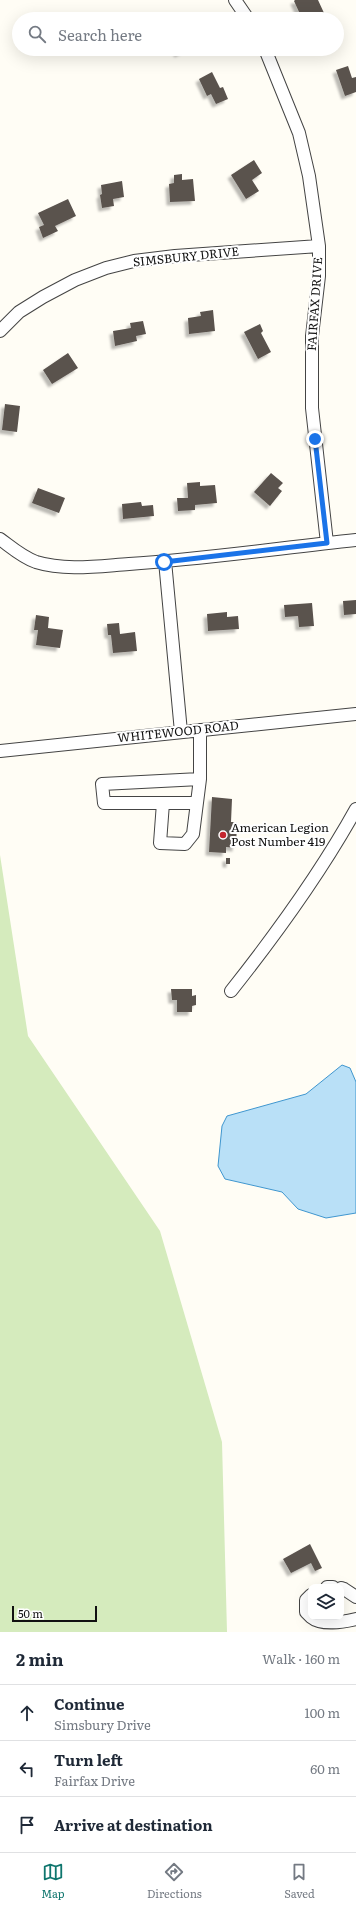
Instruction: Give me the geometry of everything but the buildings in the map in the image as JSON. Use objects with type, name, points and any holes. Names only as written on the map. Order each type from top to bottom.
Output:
[{"type":"street","points":[[236,0],[244,12]]},
{"type":"street","name":"FAIRFAX DRIVE","points":[[268,56],[300,133],[310,176],[319,246],[319,276],[312,342],[312,408],[327,543]]},
{"type":"street","name":"SIMSBURY DRIVE","points":[[0,331],[19,312],[43,297],[75,280],[106,268],[134,261],[175,256],[319,246]]},
{"type":"street","points":[[0,539],[18,553],[36,562],[61,566],[87,567],[164,562],[356,540]]},
{"type":"street","points":[[164,562],[181,732]]},
{"type":"street","name":"WHITEWOOD ROAD","points":[[0,751],[356,714]]},
{"type":"street","points":[[163,803],[160,843],[185,844],[193,834],[200,780],[200,730]]},
{"type":"street","points":[[197,803],[104,803],[102,784],[200,780]]},
{"type":"street","points":[[231,991],[292,913],[332,854],[356,809]]},
{"type":"street","points":[[344,1590],[356,1597]]},
{"type":"street","points":[[308,1598],[306,1600],[306,1612],[308,1614]]},
{"type":"street","points":[[315,1620],[330,1622],[356,1619]]},
{"type":"green space","points":[[0,855],[28,1036],[160,1231],[222,1442],[227,1632],[0,1632]]},
{"type":"water","points":[[342,1065],[350,1068],[356,1082],[356,1213],[326,1218],[298,1209],[282,1192],[225,1179],[218,1166],[222,1126],[227,1116],[306,1094]]},
{"type":"place","name":"American Legion Post Number 419","points":[[223,835]]},
{"type":"route","points":[[164,562],[327,543],[315,439]]}]
